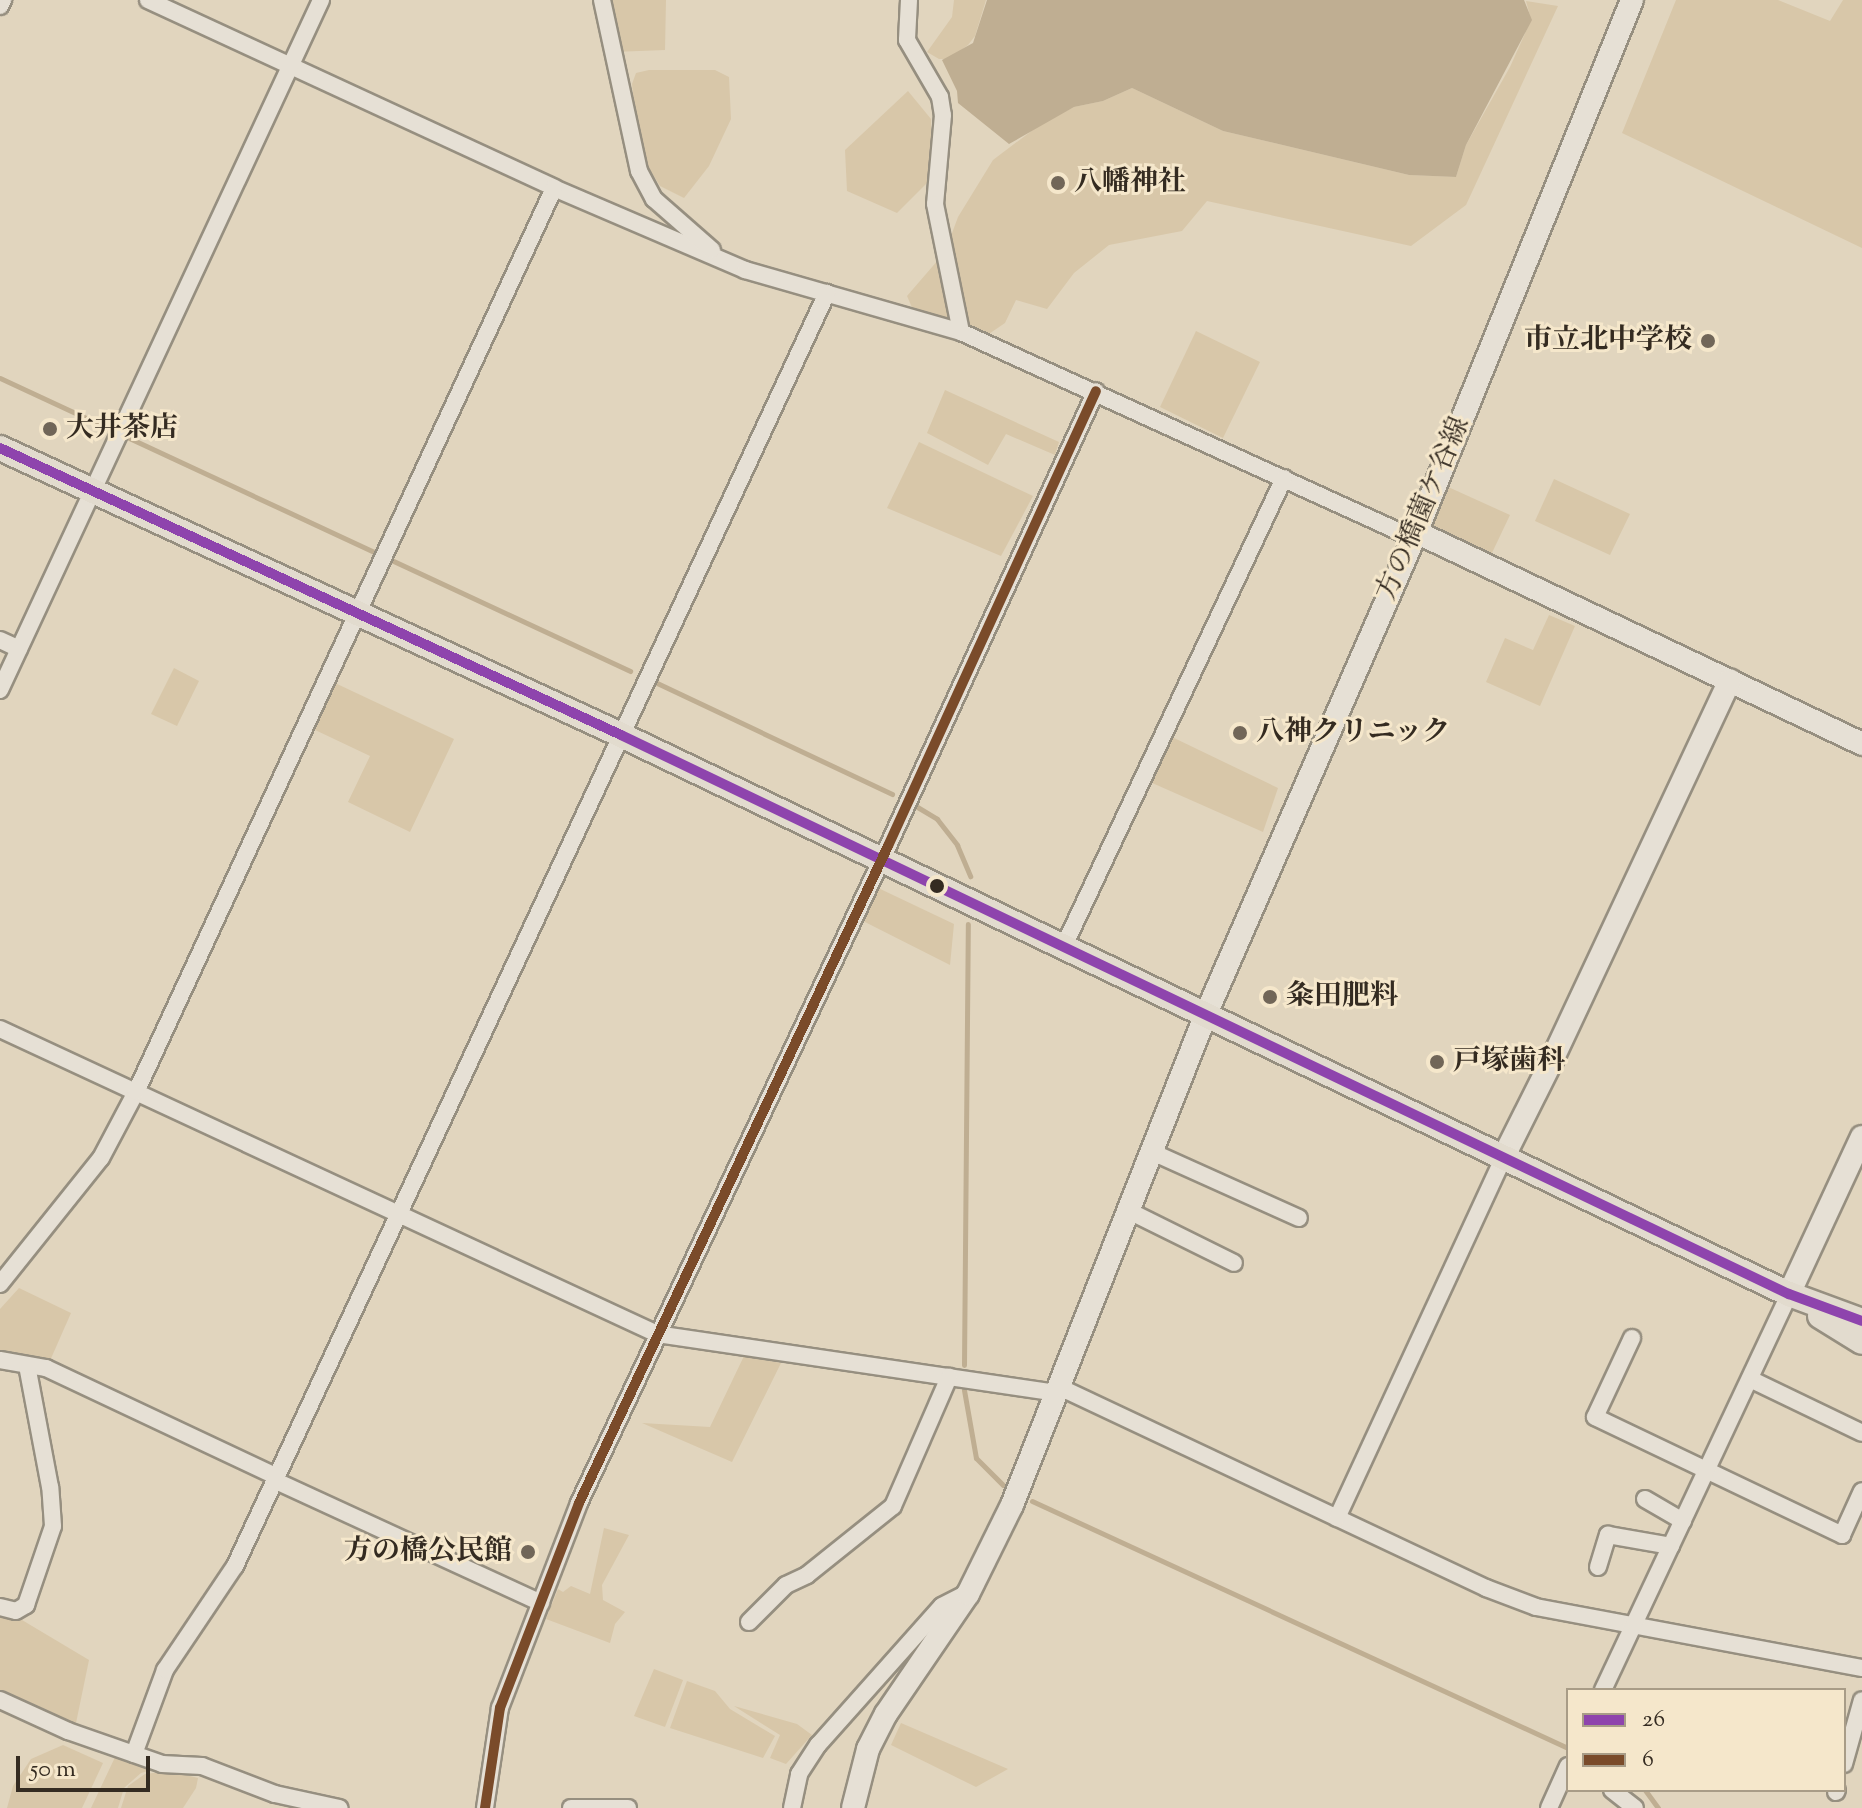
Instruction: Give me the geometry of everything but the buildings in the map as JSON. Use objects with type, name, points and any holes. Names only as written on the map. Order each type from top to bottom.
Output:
[{"type":"main road","points":[[2,453],[621,735],[1789,1294],[1862,1321]]},
{"type":"main road","points":[[1789,1294],[1862,1342]]},
{"type":"street","points":[[0,6],[3,0]]},
{"type":"street","points":[[148,0],[554,188],[725,261],[961,332],[1415,535],[1862,744]]},
{"type":"street","points":[[0,690],[321,0]]},
{"type":"street","points":[[602,0],[639,171],[654,199],[725,261]]},
{"type":"street","points":[[909,0],[907,40],[942,106],[935,204],[961,332]]},
{"type":"street","name":"方の橋薗ケ谷線","points":[[853,1808],[868,1749],[886,1714],[968,1594],[990,1556],[1206,1014],[1415,535],[1632,0]]},
{"type":"street","points":[[0,1284],[101,1158],[136,1092],[554,188]]},
{"type":"street","points":[[134,1754],[165,1670],[235,1566],[396,1214],[827,293]]},
{"type":"street","points":[[485,1808],[500,1708],[579,1503],[1096,391]]},
{"type":"street","points":[[1064,946],[1284,478]]},
{"type":"street","points":[[0,640],[19,649]]},
{"type":"street","points":[[1337,1518],[1504,1156],[1730,680]]},
{"type":"street","points":[[0,1029],[657,1334],[1058,1390],[1498,1593],[1536,1607],[1862,1668]]},
{"type":"street","points":[[1604,1688],[1862,1137]]},
{"type":"street","points":[[1152,1152],[1299,1218]]},
{"type":"street","points":[[1129,1211],[1234,1263]]},
{"type":"street","points":[[1632,1338],[1595,1417],[1842,1535],[1858,1509],[1862,1491]]},
{"type":"street","points":[[0,1360],[46,1368],[541,1603]]},
{"type":"street","points":[[0,1607],[16,1611],[26,1605],[53,1526],[50,1487],[27,1365]]},
{"type":"street","points":[[749,1622],[786,1585],[807,1575],[893,1506],[949,1377]]},
{"type":"street","points":[[1750,1379],[1862,1433]]},
{"type":"street","points":[[1645,1499],[1683,1521]]},
{"type":"street","points":[[1598,1567],[1608,1535],[1671,1546]]},
{"type":"street","points":[[792,1808],[799,1774],[818,1745],[942,1606],[968,1594]]},
{"type":"street","points":[[0,1700],[68,1731],[162,1764],[202,1766],[271,1801],[339,1808]]},
{"type":"street","points":[[1846,1757],[1862,1700]]},
{"type":"street","points":[[1549,1808],[1566,1770]]},
{"type":"street","points":[[1615,1792],[1635,1808]]},
{"type":"street","points":[[571,1808],[628,1808]]},
{"type":"shaded area","points":[[601,0],[666,0],[665,50],[613,52]]},
{"type":"shaded area","points":[[954,0],[986,0],[975,36],[968,45],[949,59],[939,59],[927,52],[952,17]]},
{"type":"shaded area","points":[[987,0],[1524,0],[1532,20],[1466,145],[1456,177],[1409,175],[1223,131],[1132,88],[1103,101],[1074,107],[1009,144],[958,103],[957,91],[942,60],[973,43]]},
{"type":"shaded area","points":[[1676,0],[1778,0],[1830,21],[1843,0],[1862,0],[1862,248],[1622,133]]},
{"type":"shaded area","points":[[1526,1],[1558,6],[1466,205],[1411,246],[1207,201],[1182,231],[1109,245],[1074,273],[1047,309],[1016,300],[1005,323],[980,340],[914,312],[907,296],[945,252],[958,217],[993,160],[1042,123],[1074,107],[1103,101],[1132,88],[1223,131],[1409,175],[1456,177],[1466,145],[1510,67],[1531,20]]},
{"type":"shaded area","points":[[649,70],[715,70],[729,77],[731,119],[709,166],[684,198],[660,186],[647,165],[636,125],[632,84],[636,73]]},
{"type":"shaded area","points":[[908,91],[931,119],[932,178],[897,213],[847,191],[845,150]]},
{"type":"shaded area","points":[[1196,331],[1260,362],[1223,438],[1160,407]]},
{"type":"shaded area","points":[[945,390],[1059,442],[1055,455],[1006,434],[988,465],[927,433]]},
{"type":"shaded area","points":[[919,442],[1033,496],[1001,556],[887,508]]},
{"type":"shaded area","points":[[1554,479],[1630,514],[1610,555],[1535,521]]},
{"type":"shaded area","points":[[1446,486],[1510,515],[1491,555],[1432,529],[1430,522]]},
{"type":"shaded area","points":[[1549,615],[1575,626],[1540,706],[1486,682],[1505,638],[1533,650]]},
{"type":"shaded area","points":[[174,668],[199,681],[177,726],[151,714]]},
{"type":"shaded area","points":[[335,683],[454,739],[410,832],[348,802],[370,756],[313,729]]},
{"type":"shaded area","points":[[1172,737],[1278,788],[1263,832],[1150,782]]},
{"type":"shaded area","points":[[874,886],[954,924],[950,965],[859,919]]},
{"type":"shaded area","points":[[19,1288],[71,1313],[49,1363],[0,1354],[0,1309]]},
{"type":"shaded area","points":[[744,1356],[781,1363],[732,1462],[642,1423],[710,1427]]},
{"type":"shaded area","points":[[604,1528],[629,1535],[602,1585],[603,1600],[625,1612],[615,1624],[610,1643],[546,1619],[558,1589],[563,1592],[571,1586],[590,1594]]},
{"type":"shaded area","points":[[0,1615],[22,1620],[89,1660],[76,1723],[0,1695]]},
{"type":"shaded area","points":[[654,1669],[683,1680],[665,1727],[634,1716]]},
{"type":"shaded area","points":[[687,1681],[715,1691],[730,1709],[775,1736],[763,1758],[670,1728]]},
{"type":"shaded area","points":[[734,1706],[797,1724],[812,1735],[786,1764],[770,1758],[780,1735]]},
{"type":"shaded area","points":[[901,1723],[1008,1769],[976,1787],[891,1745]]},
{"type":"shaded area","points":[[63,1745],[103,1763],[82,1808],[7,1808],[13,1786],[31,1759]]},
{"type":"shaded area","points":[[117,1753],[162,1767],[141,1773],[124,1788],[118,1808],[91,1808]]},
{"type":"shaded area","points":[[169,1771],[198,1778],[196,1788],[183,1808],[121,1808],[128,1786],[145,1774]]},
{"type":"waterway","points":[[0,378],[630,671]]},
{"type":"waterway","points":[[657,683],[892,794]]},
{"type":"waterway","points":[[914,805],[937,819],[957,845],[970,876]]},
{"type":"waterway","points":[[964,1365],[968,924]]},
{"type":"waterway","points":[[964,1390],[976,1458],[1003,1485]]},
{"type":"waterway","points":[[1032,1501],[1566,1747]]},
{"type":"waterway","points":[[1646,1792],[1658,1808]]},
{"type":"transit line","name":"6","points":[[485,1808],[500,1708],[579,1503],[888,846],[1096,391]]},
{"type":"transit line","name":"26","points":[[0,448],[621,735],[1789,1294],[1862,1321]]},
{"type":"place","name":"八幡神社","points":[[1058,183]]},
{"type":"place","name":"市立北中学校","points":[[1708,341]]},
{"type":"place","name":"大井茶店","points":[[50,429]]},
{"type":"place","name":"八神クリニック","points":[[1240,733]]},
{"type":"place","name":"粂田肥料","points":[[1270,997]]},
{"type":"place","name":"戸塚歯科","points":[[1437,1062]]},
{"type":"place","name":"方の橋公民館","points":[[528,1552]]}]
